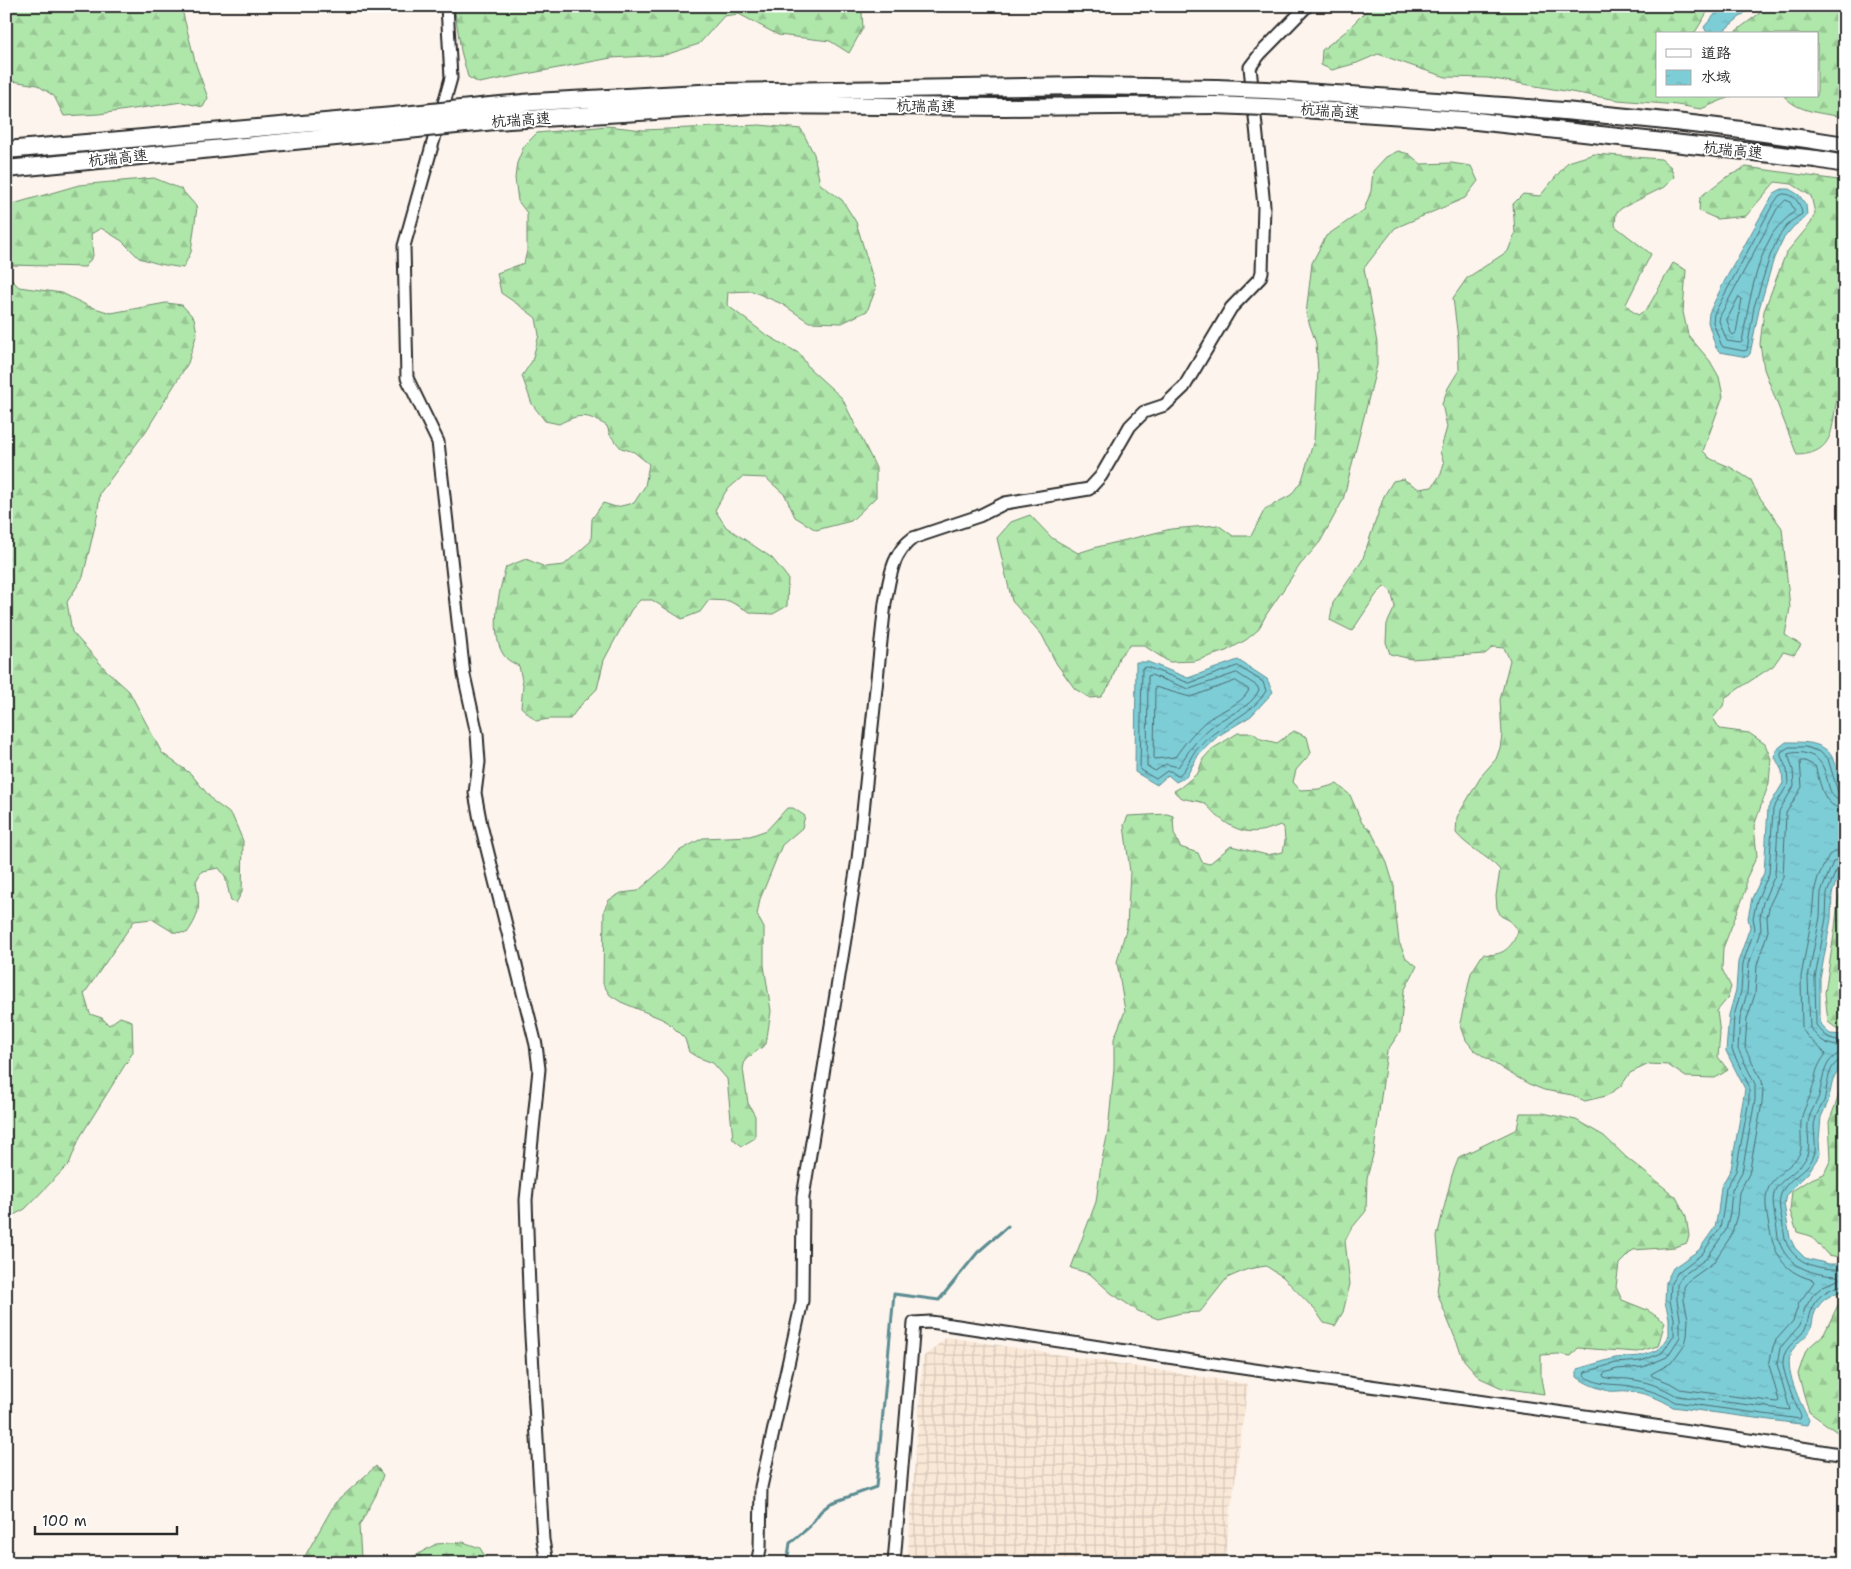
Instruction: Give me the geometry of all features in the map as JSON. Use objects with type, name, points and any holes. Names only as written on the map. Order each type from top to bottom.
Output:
[{"type":"highway","name":"杭瑞高速","points":[[493,114],[534,102],[718,92],[1080,86],[1216,88],[1288,100],[1816,159],[1845,164]]},
{"type":"highway","name":"杭瑞高速","points":[[6,150],[396,123],[493,114],[752,104],[1005,107],[1214,105],[1288,100],[1468,103],[1646,118],[1845,145]]},
{"type":"highway","name":"杭瑞高速","points":[[6,169],[396,123]]},
{"type":"street","points":[[448,6],[451,78],[404,246],[407,378],[438,442],[464,675],[477,734],[479,762],[475,793],[481,825],[536,1045],[538,1069],[526,1200],[530,1319],[543,1540],[547,1563]]},
{"type":"street","points":[[757,1563],[760,1549],[761,1487],[802,1301],[802,1197],[858,859],[885,603],[891,569],[896,556],[905,544],[913,538],[979,516],[1005,502],[1089,489],[1101,476],[1130,426],[1144,412],[1165,405],[1184,387],[1231,308],[1260,278],[1262,272],[1264,213],[1250,67],[1260,54],[1307,6]]},
{"type":"street","points":[[894,1563],[914,1323],[930,1322],[1742,1438],[1845,1455]]},
{"type":"shaded area","points":[[947,1337],[1248,1384],[1224,1563],[907,1563],[923,1357]]},
{"type":"green space","points":[[6,6],[181,6],[196,65],[208,98],[203,107],[182,102],[99,114],[64,116],[54,96],[37,85],[6,80]]},
{"type":"green space","points":[[454,6],[866,6],[862,13],[863,28],[849,53],[830,41],[778,35],[739,14],[724,16],[699,44],[665,55],[611,58],[479,83],[468,77],[461,51]]},
{"type":"green space","points":[[1371,6],[1711,6],[1695,32],[1656,32],[1656,98],[1727,98],[1701,109],[1618,100],[1488,78],[1446,77],[1378,54],[1357,63],[1332,70],[1321,65],[1322,50],[1345,32]]},
{"type":"green space","points":[[1769,6],[1845,6],[1845,117],[1804,109],[1796,106],[1786,98],[1818,98],[1818,32],[1735,32]]},
{"type":"green space","points":[[760,125],[801,129],[814,154],[820,184],[842,200],[856,222],[876,289],[867,311],[842,323],[809,322],[782,304],[752,291],[728,292],[727,305],[765,334],[800,354],[809,368],[842,398],[876,468],[876,497],[851,521],[816,530],[795,517],[785,495],[766,478],[742,477],[726,491],[715,510],[726,527],[772,558],[788,578],[787,606],[773,614],[752,613],[729,601],[709,600],[700,612],[682,619],[652,600],[640,600],[631,610],[604,660],[597,689],[570,719],[536,721],[521,707],[523,685],[519,666],[506,658],[497,639],[498,601],[506,567],[526,559],[545,567],[564,565],[591,541],[592,519],[603,503],[616,507],[634,503],[645,486],[649,464],[634,452],[621,448],[610,435],[607,426],[600,422],[583,416],[559,424],[545,421],[532,404],[522,376],[532,361],[539,335],[536,318],[501,293],[497,273],[524,263],[527,251],[527,213],[518,201],[515,178],[517,163],[524,146],[537,133],[607,126],[643,130]]},
{"type":"green space","points":[[1398,151],[1409,154],[1421,164],[1451,163],[1471,166],[1478,181],[1465,198],[1395,228],[1364,268],[1377,343],[1377,365],[1343,500],[1320,542],[1300,565],[1258,630],[1246,640],[1226,651],[1195,661],[1169,662],[1143,645],[1130,645],[1119,657],[1111,683],[1101,697],[1090,698],[1075,689],[1056,663],[1042,635],[1012,601],[997,538],[1011,522],[1030,515],[1052,538],[1078,553],[1171,529],[1218,525],[1233,536],[1251,536],[1265,509],[1291,495],[1302,480],[1314,440],[1318,371],[1316,343],[1306,314],[1312,263],[1326,236],[1364,210],[1371,191],[1373,171],[1386,157]]},
{"type":"green space","points":[[1594,154],[1661,159],[1671,167],[1674,177],[1664,187],[1622,208],[1616,213],[1615,226],[1651,254],[1626,304],[1638,315],[1647,309],[1673,263],[1686,270],[1683,312],[1688,335],[1710,361],[1719,377],[1723,396],[1703,451],[1711,459],[1730,467],[1751,480],[1758,495],[1782,528],[1790,608],[1785,635],[1801,645],[1794,655],[1783,652],[1773,666],[1726,697],[1723,706],[1713,718],[1720,729],[1749,733],[1765,744],[1771,759],[1769,783],[1754,826],[1757,856],[1746,879],[1746,890],[1723,948],[1722,969],[1731,987],[1727,999],[1717,1011],[1720,1034],[1718,1057],[1728,1070],[1715,1078],[1686,1077],[1668,1065],[1649,1064],[1630,1073],[1621,1086],[1606,1096],[1585,1101],[1572,1095],[1544,1090],[1506,1071],[1474,1050],[1466,1040],[1460,1023],[1471,973],[1483,954],[1501,953],[1513,942],[1518,931],[1509,920],[1501,916],[1497,908],[1496,896],[1500,870],[1456,833],[1457,817],[1482,775],[1496,759],[1500,748],[1502,735],[1500,700],[1510,660],[1504,648],[1493,647],[1485,654],[1411,659],[1390,654],[1386,642],[1387,624],[1395,607],[1391,591],[1385,586],[1376,595],[1352,631],[1330,620],[1333,603],[1362,561],[1384,496],[1393,481],[1403,479],[1419,489],[1432,487],[1441,474],[1444,463],[1440,452],[1447,427],[1442,404],[1448,388],[1459,370],[1458,338],[1453,298],[1467,278],[1508,251],[1515,233],[1513,204],[1523,194],[1540,196],[1568,162]]},
{"type":"green space","points":[[1746,167],[1845,181],[1845,381],[1839,392],[1829,438],[1823,446],[1813,452],[1797,455],[1764,369],[1760,344],[1764,311],[1786,253],[1811,223],[1815,213],[1811,196],[1792,184],[1775,182],[1746,216],[1717,219],[1699,211],[1700,197],[1725,178]]},
{"type":"green space","points":[[154,178],[181,189],[197,207],[191,252],[183,268],[139,258],[122,241],[101,228],[91,234],[93,256],[85,267],[10,265],[6,275],[6,206],[79,185]]},
{"type":"green space","points":[[6,275],[19,287],[62,293],[88,306],[111,313],[166,303],[182,305],[194,318],[197,333],[188,363],[146,431],[100,493],[97,517],[83,577],[67,602],[72,632],[107,671],[129,691],[162,753],[191,774],[214,802],[232,815],[243,841],[242,892],[236,903],[231,901],[225,876],[219,868],[202,871],[196,881],[199,903],[197,914],[187,933],[173,932],[152,919],[134,921],[84,994],[90,1014],[102,1018],[109,1025],[120,1017],[132,1021],[133,1052],[80,1137],[69,1164],[25,1209],[6,1219],[6,463],[9,445],[6,444]]},
{"type":"green space","points":[[1294,731],[1307,737],[1311,753],[1296,770],[1293,782],[1300,790],[1319,789],[1337,784],[1350,795],[1362,823],[1371,831],[1387,863],[1394,886],[1399,942],[1406,958],[1417,966],[1404,991],[1400,1032],[1387,1051],[1374,1151],[1367,1178],[1366,1211],[1351,1229],[1345,1241],[1350,1284],[1343,1312],[1335,1326],[1324,1323],[1315,1310],[1283,1277],[1266,1266],[1248,1269],[1227,1278],[1200,1312],[1181,1313],[1158,1319],[1138,1311],[1111,1293],[1090,1274],[1071,1268],[1096,1202],[1108,1132],[1114,1068],[1114,1039],[1125,1011],[1117,962],[1127,926],[1130,872],[1124,825],[1128,816],[1167,814],[1173,816],[1174,833],[1180,847],[1198,853],[1202,862],[1209,864],[1231,846],[1267,855],[1283,852],[1285,841],[1284,828],[1280,825],[1271,829],[1254,832],[1239,829],[1224,821],[1203,803],[1183,798],[1174,791],[1198,773],[1203,759],[1212,749],[1238,733],[1253,733],[1261,739],[1277,743]]},
{"type":"green space","points":[[787,808],[793,808],[805,816],[802,828],[782,845],[760,899],[757,915],[764,928],[764,965],[771,1011],[766,1044],[745,1060],[743,1069],[748,1103],[755,1116],[755,1138],[742,1146],[733,1139],[727,1079],[713,1063],[689,1052],[685,1039],[671,1025],[662,1019],[621,1002],[610,995],[603,984],[604,910],[609,900],[621,893],[638,891],[665,867],[679,851],[703,838],[750,836],[767,830]]},
{"type":"green space","points":[[1845,877],[1845,1033],[1843,1033],[1828,1022],[1825,993],[1838,901]]},
{"type":"green space","points":[[1845,1079],[1845,1258],[1828,1255],[1811,1236],[1797,1232],[1790,1211],[1792,1191],[1809,1180],[1824,1174],[1831,1159],[1829,1122]]},
{"type":"green space","points":[[1520,1113],[1543,1113],[1576,1120],[1604,1136],[1627,1158],[1676,1197],[1686,1216],[1689,1236],[1687,1243],[1675,1247],[1633,1250],[1619,1264],[1616,1287],[1622,1300],[1647,1310],[1665,1322],[1658,1346],[1637,1352],[1578,1348],[1571,1356],[1558,1354],[1541,1355],[1541,1378],[1544,1394],[1502,1388],[1480,1378],[1464,1360],[1437,1291],[1440,1269],[1437,1237],[1452,1175],[1459,1157],[1517,1129]]},
{"type":"green space","points":[[1845,1301],[1845,1433],[1837,1432],[1809,1412],[1798,1374],[1806,1350],[1824,1334],[1838,1305]]},
{"type":"green space","points":[[376,1466],[383,1475],[376,1495],[359,1526],[361,1557],[370,1563],[301,1563],[335,1503]]},
{"type":"green space","points":[[463,1542],[480,1548],[489,1563],[402,1563],[436,1544]]},
{"type":"water","points":[[1722,6],[1753,6],[1722,32],[1706,32],[1704,27]]},
{"type":"water","points":[[1782,189],[1789,189],[1799,195],[1806,205],[1807,215],[1783,239],[1774,258],[1759,309],[1750,354],[1747,357],[1720,352],[1716,348],[1708,322],[1709,313],[1768,203],[1776,192]]},
{"type":"water","points":[[1238,660],[1267,679],[1273,692],[1251,716],[1218,736],[1199,754],[1186,777],[1176,782],[1168,775],[1157,785],[1135,772],[1136,662],[1148,662],[1188,678]]},
{"type":"water","points":[[1786,742],[1812,744],[1824,748],[1832,757],[1845,795],[1845,866],[1832,894],[1831,919],[1820,979],[1820,1023],[1830,1034],[1845,1035],[1845,1062],[1833,1079],[1828,1102],[1821,1117],[1820,1154],[1808,1173],[1786,1195],[1784,1204],[1790,1238],[1795,1248],[1805,1258],[1829,1264],[1845,1264],[1845,1290],[1831,1295],[1817,1307],[1810,1331],[1794,1348],[1790,1358],[1791,1375],[1809,1420],[1807,1425],[1673,1407],[1640,1393],[1600,1389],[1577,1377],[1577,1369],[1615,1358],[1640,1356],[1658,1350],[1669,1335],[1669,1318],[1665,1302],[1666,1282],[1673,1268],[1699,1250],[1715,1227],[1721,1187],[1731,1169],[1745,1089],[1726,1051],[1729,1015],[1736,990],[1738,962],[1750,927],[1748,918],[1752,898],[1764,873],[1768,808],[1783,783],[1782,771],[1775,757],[1776,750]]},
{"type":"waterway","points":[[787,1563],[790,1543],[808,1528],[821,1511],[831,1503],[876,1487],[894,1294],[939,1300],[978,1252],[1008,1226]]}]
